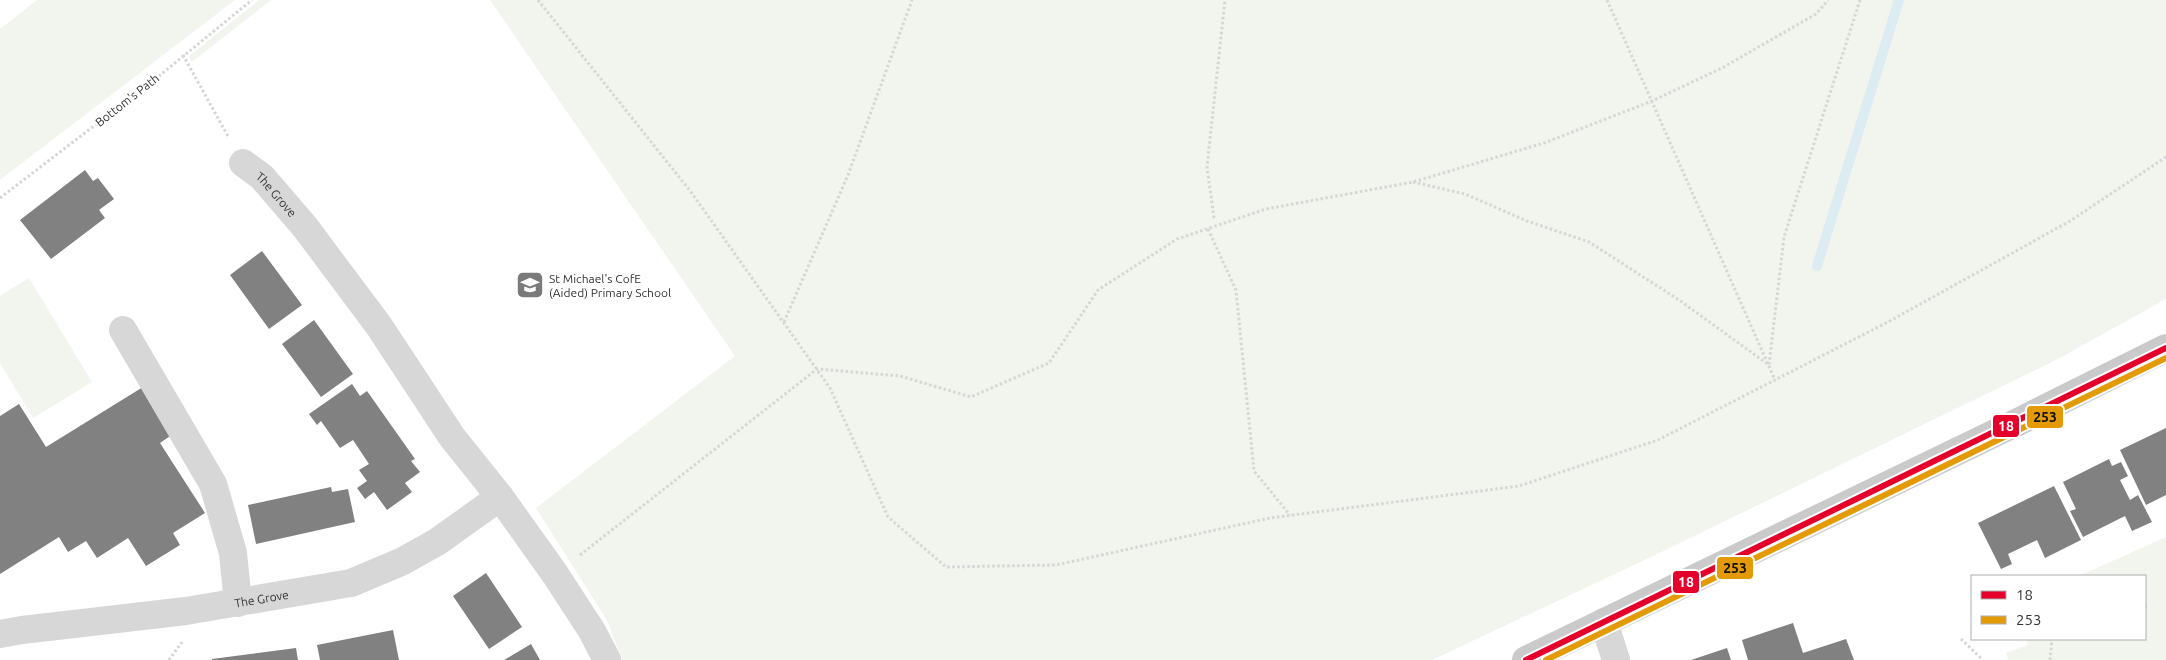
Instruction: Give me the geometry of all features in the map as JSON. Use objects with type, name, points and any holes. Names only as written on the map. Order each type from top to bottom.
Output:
[{"type":"main road","points":[[1526,660],[2020,421],[2166,348]]},
{"type":"street","name":"The Grove","points":[[243,163],[262,177],[305,227],[378,326],[452,437],[500,497],[555,574],[592,631],[607,660]]},
{"type":"street","points":[[123,330],[214,484],[233,553],[238,603]]},
{"type":"street","name":"The Grove","points":[[0,634],[238,603],[351,583],[401,562],[437,542],[500,497]]},
{"type":"street","points":[[1604,622],[1616,660]]},
{"type":"path","name":"Bottom's Path","points":[[0,198],[252,0]]},
{"type":"path","points":[[538,0],[691,192],[830,388],[888,517],[946,567],[1056,565],[1270,518],[1519,486],[1658,440],[1888,322],[2070,221],[2166,157]]},
{"type":"path","points":[[784,323],[848,175],[912,0]]},
{"type":"path","points":[[1214,218],[1207,167],[1225,0]]},
{"type":"path","points":[[1607,0],[1775,380]]},
{"type":"path","points":[[555,574],[817,369],[900,376],[971,397],[1050,363],[1098,290],[1177,239],[1266,209],[1413,182],[1544,143],[1652,101],[1722,68],[1816,14],[1828,0]]},
{"type":"path","points":[[1769,365],[1784,237],[1860,0]]},
{"type":"path","points":[[183,55],[243,163]]},
{"type":"path","points":[[1413,182],[1465,194],[1527,221],[1589,242],[1679,300],[1769,365]]},
{"type":"path","points":[[1208,229],[1236,290],[1254,471],[1290,516]]},
{"type":"path","points":[[1961,639],[1983,660]]},
{"type":"path","points":[[2050,660],[2052,640]]},
{"type":"shaded area","points":[[37,0],[235,0],[0,180],[0,29]]},
{"type":"shaded area","points":[[259,0],[271,0],[192,62],[189,56]]},
{"type":"shaded area","points":[[490,0],[2166,0],[2166,299],[2058,359],[1651,557],[1432,660],[622,660],[608,622],[536,508],[735,356]]},
{"type":"shaded area","points":[[29,278],[92,382],[33,418],[0,363],[0,296]]},
{"type":"shaded area","points":[[2166,537],[2166,660],[2008,660],[2006,653],[2028,645],[2026,640],[2146,640],[2146,575],[2081,575]]},
{"type":"building","points":[[85,170],[93,181],[98,178],[114,199],[99,210],[105,218],[51,259],[20,220]]},
{"type":"building","points":[[262,251],[302,305],[269,329],[230,275]]},
{"type":"building","points":[[314,320],[353,374],[321,397],[282,344]]},
{"type":"building","points":[[352,384],[360,396],[367,391],[415,459],[411,461],[420,472],[405,483],[412,492],[387,510],[374,492],[365,499],[357,488],[367,481],[359,470],[369,464],[353,440],[340,448],[321,421],[317,425],[309,414]]},
{"type":"building","points":[[143,387],[173,434],[160,443],[205,513],[173,533],[180,545],[146,566],[128,538],[97,558],[86,541],[68,552],[59,537],[0,574],[0,416],[19,404],[46,447]]},
{"type":"building","points":[[2166,428],[2166,495],[2146,505],[2120,450]]},
{"type":"building","points":[[2109,459],[2112,466],[2121,462],[2128,476],[2120,480],[2130,500],[2138,495],[2152,522],[2132,531],[2125,516],[2083,537],[2070,511],[2076,509],[2063,482]]},
{"type":"building","points":[[2054,486],[2081,540],[2045,558],[2037,540],[2008,554],[2012,564],[2001,569],[1978,523]]},
{"type":"building","points":[[331,487],[332,492],[348,489],[355,522],[256,544],[248,505]]},
{"type":"building","points":[[486,573],[522,627],[489,649],[453,596]]},
{"type":"building","points":[[1793,623],[1803,653],[1846,639],[1854,660],[1748,660],[1742,640]]},
{"type":"building","points":[[393,630],[399,660],[320,660],[317,645]]},
{"type":"building","points":[[531,644],[540,660],[504,660]]},
{"type":"building","points":[[296,648],[298,660],[212,660],[212,659]]},
{"type":"building","points":[[1727,648],[1731,660],[1691,660]]},
{"type":"waterway","points":[[1817,266],[1899,0]]},
{"type":"transit line","name":"18","points":[[1526,660],[2166,348]]},
{"type":"transit line","name":"253","points":[[1546,660],[2166,358]]},
{"type":"place","name":"St Michael's CofE (Aided) Primary School","points":[[530,285]]}]
